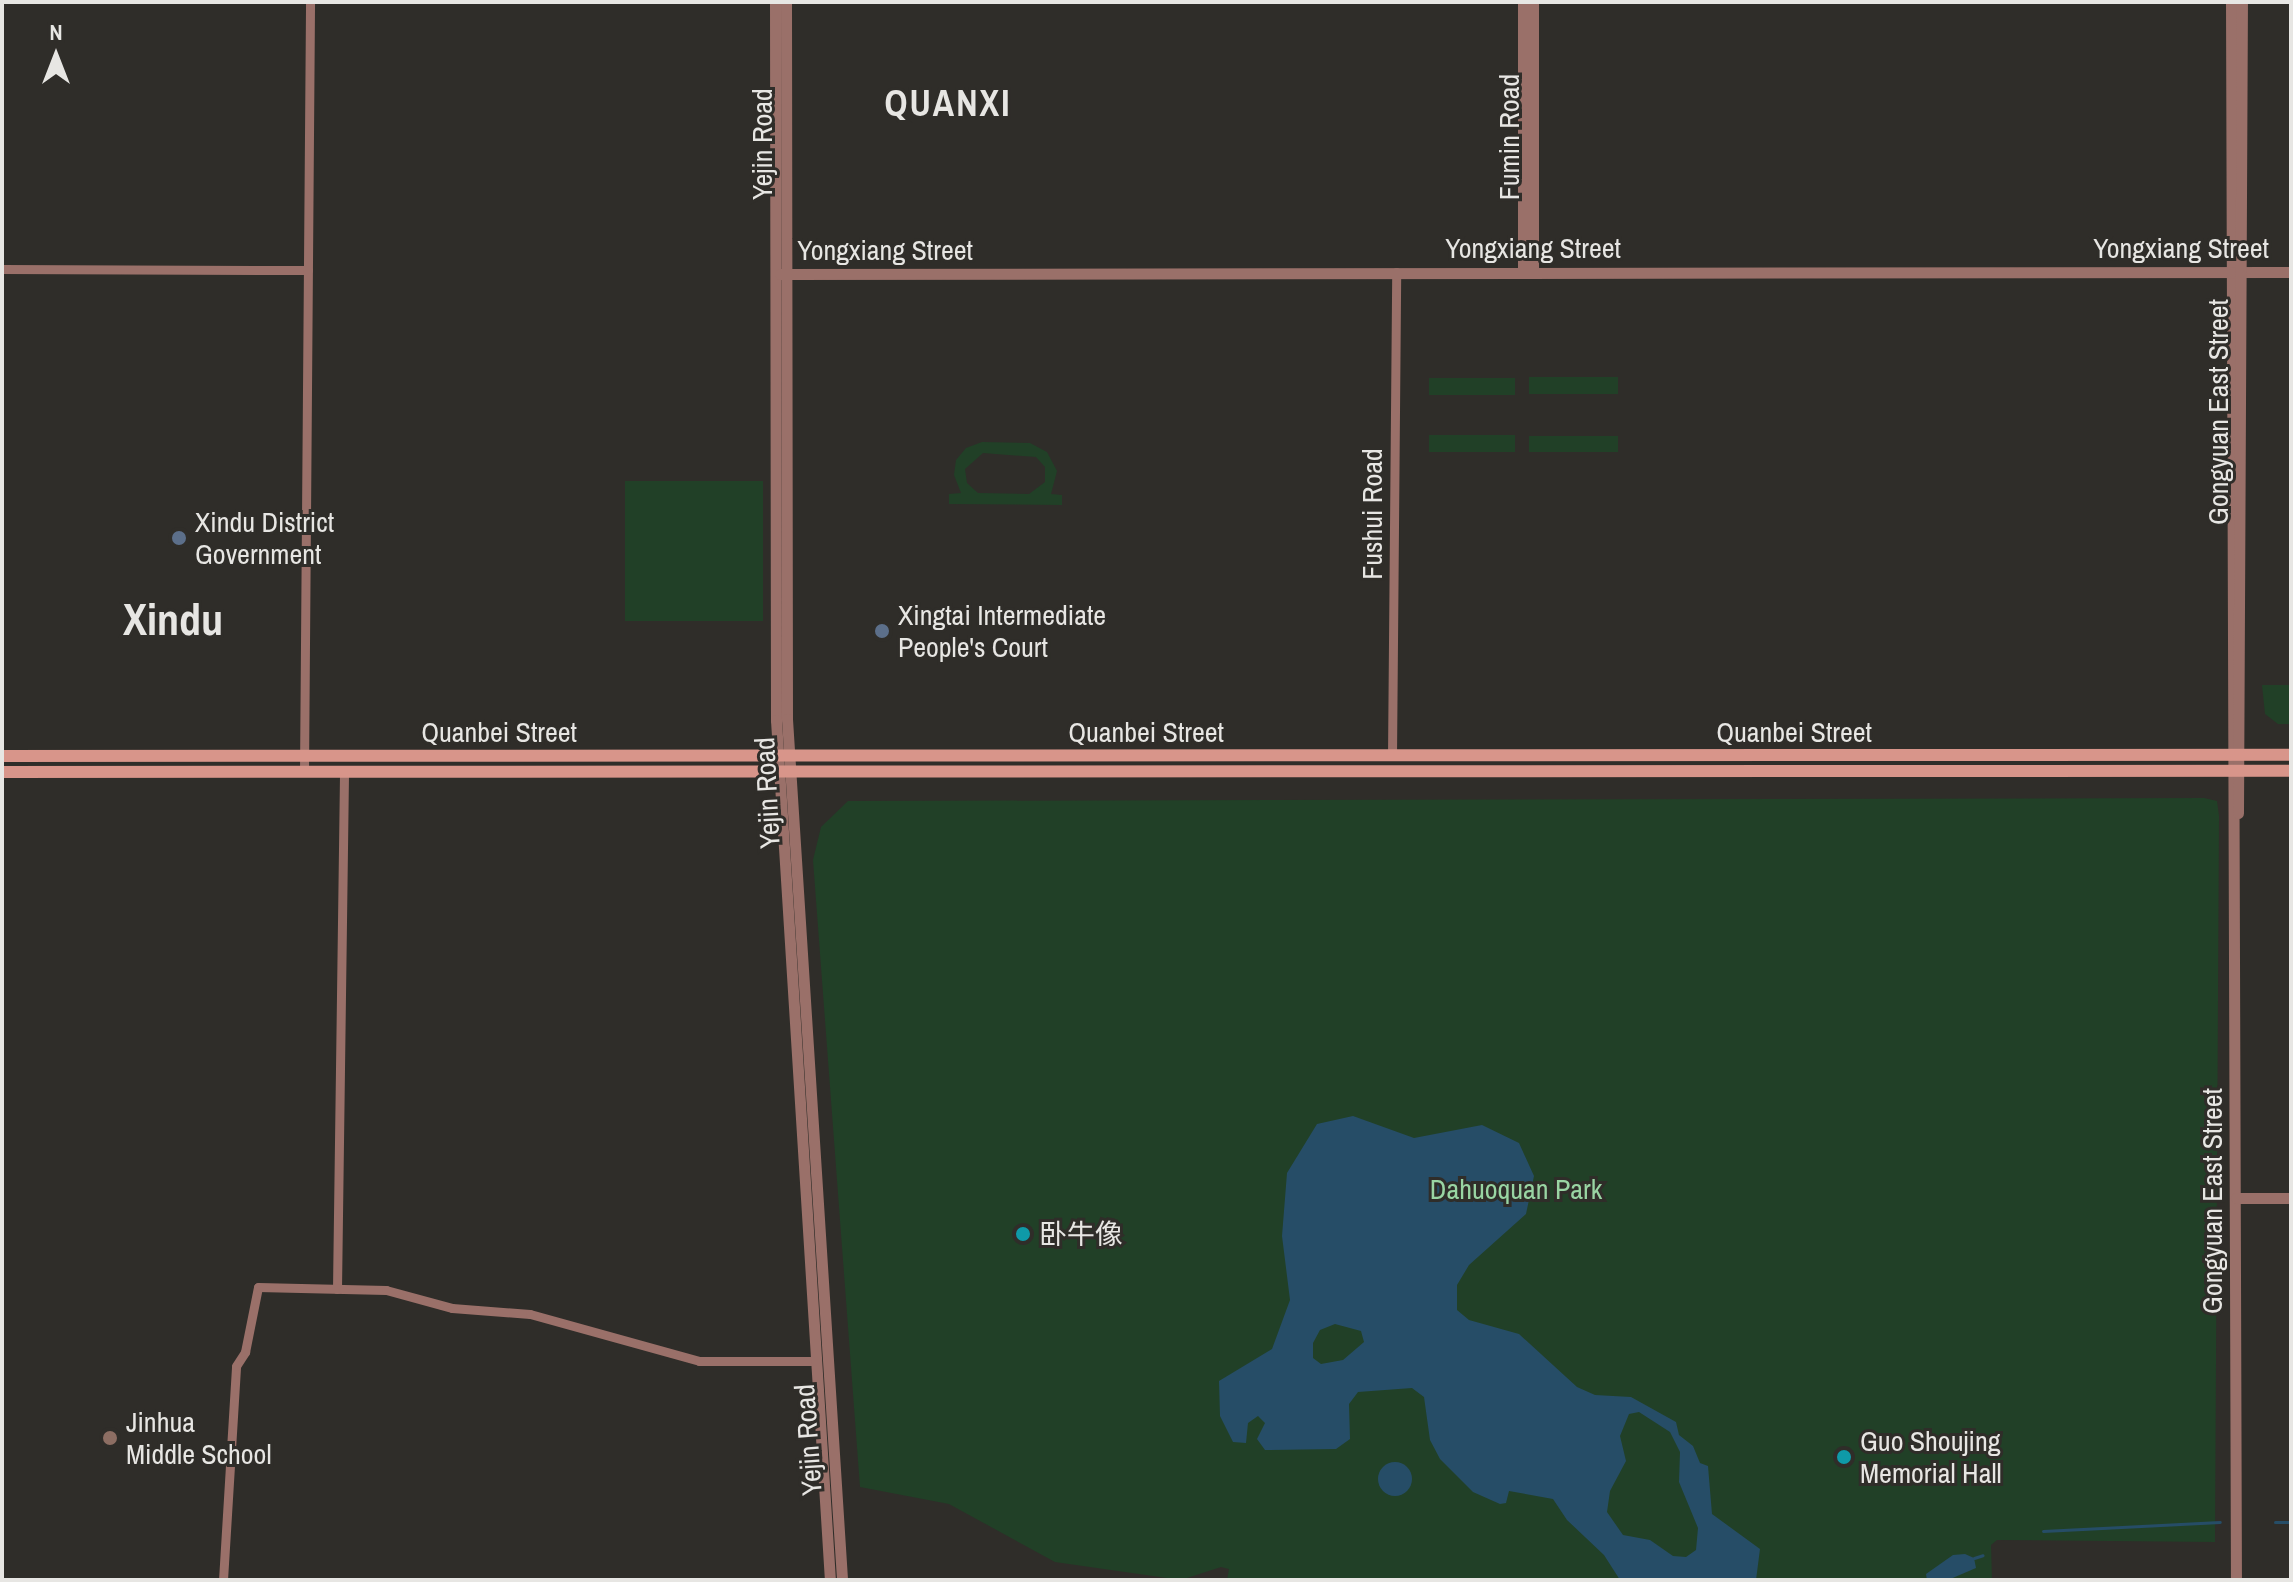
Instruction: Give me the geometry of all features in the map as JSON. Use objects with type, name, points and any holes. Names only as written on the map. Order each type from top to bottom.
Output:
[{"type":"main road","name":"Quanbei Street","points":[[2,756],[2291,755]]},
{"type":"main road","name":"Quanbei Street","points":[[2,772],[2291,771]]},
{"type":"street","points":[[304,772],[310,2]]},
{"type":"street","name":"Yejin Road","points":[[775,2],[781,274],[783,756],[830,1580]]},
{"type":"street","name":"Yejin Road","points":[[781,274],[786,2]]},
{"type":"street","name":"Fumin Road","points":[[1523,2],[1528,272]]},
{"type":"street","name":"Fumin Road","points":[[1528,272],[1533,2]]},
{"type":"street","name":"Gongyuan East Street","points":[[2231,2],[2237,272]]},
{"type":"street","name":"Gongyuan East Street","points":[[2236,1580],[2237,272],[2242,2]]},
{"type":"street","points":[[2,269],[308,270]]},
{"type":"street","name":"Fushui Road","points":[[1392,756],[1396,272]]},
{"type":"street","name":"Yongxiang Street","points":[[781,274],[2291,272]]},
{"type":"street","points":[[337,1289],[344,772]]},
{"type":"street","name":"Yejin Road","points":[[784,772],[842,1580]]},
{"type":"street","points":[[2236,1198],[2291,1198]]},
{"type":"street","points":[[223,1580],[236,1366],[245,1352],[258,1287],[386,1290],[452,1308],[530,1314],[699,1361],[816,1361]]},
{"type":"green space","points":[[1529,377],[1618,377],[1618,394],[1529,394]]},
{"type":"green space","points":[[1429,378],[1515,378],[1515,395],[1429,395]]},
{"type":"green space","points":[[1429,435],[1515,435],[1515,452],[1429,452]]},
{"type":"green space","points":[[1529,436],[1618,436],[1618,452],[1529,452]]},
{"type":"green space","points":[[982,442],[1030,443],[1047,452],[1057,471],[1051,494],[1062,495],[1062,505],[949,504],[949,494],[961,493],[954,475],[956,460],[966,448]],"holes":[[[983,453],[1036,457],[1045,467],[1045,482],[1029,494],[978,493],[967,483],[965,469]]]},
{"type":"green space","points":[[625,481],[763,481],[763,621],[625,621]]},
{"type":"green space","points":[[2262,685],[2291,685],[2291,724],[2278,724],[2265,714]]},
{"type":"green space","name":"Dahuoquan Park","points":[[2204,798],[2217,801],[2219,816],[2215,1542],[1997,1540],[1991,1545],[1992,1580],[1227,1580],[1229,1569],[1221,1567],[1181,1580],[1055,1562],[949,1504],[860,1487],[813,860],[821,827],[848,801]]},
{"type":"water","points":[[1353,1116],[1414,1138],[1482,1125],[1519,1143],[1534,1176],[1526,1214],[1469,1265],[1457,1285],[1457,1310],[1469,1320],[1519,1334],[1577,1387],[1595,1395],[1631,1397],[1676,1422],[1679,1435],[1693,1446],[1700,1463],[1708,1466],[1712,1514],[1760,1549],[1756,1580],[1620,1580],[1604,1555],[1567,1520],[1553,1499],[1509,1491],[1506,1503],[1500,1504],[1473,1492],[1440,1459],[1430,1440],[1424,1397],[1412,1388],[1358,1392],[1349,1404],[1350,1439],[1336,1449],[1265,1450],[1257,1439],[1265,1423],[1258,1416],[1248,1423],[1246,1443],[1233,1442],[1220,1416],[1219,1381],[1272,1349],[1290,1300],[1282,1236],[1287,1173],[1317,1124]],"holes":[[[1335,1324],[1361,1331],[1364,1342],[1343,1360],[1321,1364],[1313,1358],[1313,1343],[1320,1330]],[[1639,1412],[1670,1432],[1680,1452],[1679,1482],[1698,1528],[1696,1550],[1686,1557],[1673,1556],[1650,1540],[1623,1535],[1607,1512],[1610,1491],[1626,1461],[1620,1436],[1629,1414]]]},
{"type":"water","points":[[1395,1462],[1407,1467],[1412,1479],[1407,1491],[1395,1496],[1383,1491],[1378,1479],[1383,1467]]},
{"type":"water","points":[[1965,1554],[1974,1558],[1976,1568],[1948,1580],[1927,1580],[1926,1574],[1953,1555]]},
{"type":"waterway","points":[[2043,1531],[2220,1522]]},
{"type":"waterway","points":[[2275,1522],[2291,1522]]},
{"type":"waterway","points":[[1974,1558],[1983,1555]]},
{"type":"place","name":"Xindu District Government","points":[[179,538]]},
{"type":"place","name":"Xingtai Intermediate People's Court","points":[[882,631]]},
{"type":"place","name":"卧牛像","points":[[1023,1234]]},
{"type":"place","name":"Jinhua Middle School","points":[[110,1438]]},
{"type":"place","name":"Guo Shoujing Memorial Hall","points":[[1844,1457]]},
{"type":"district","name":"QUANXI","points":[[948,104]]},
{"type":"district","name":"Xindu","points":[[173,619]]}]
